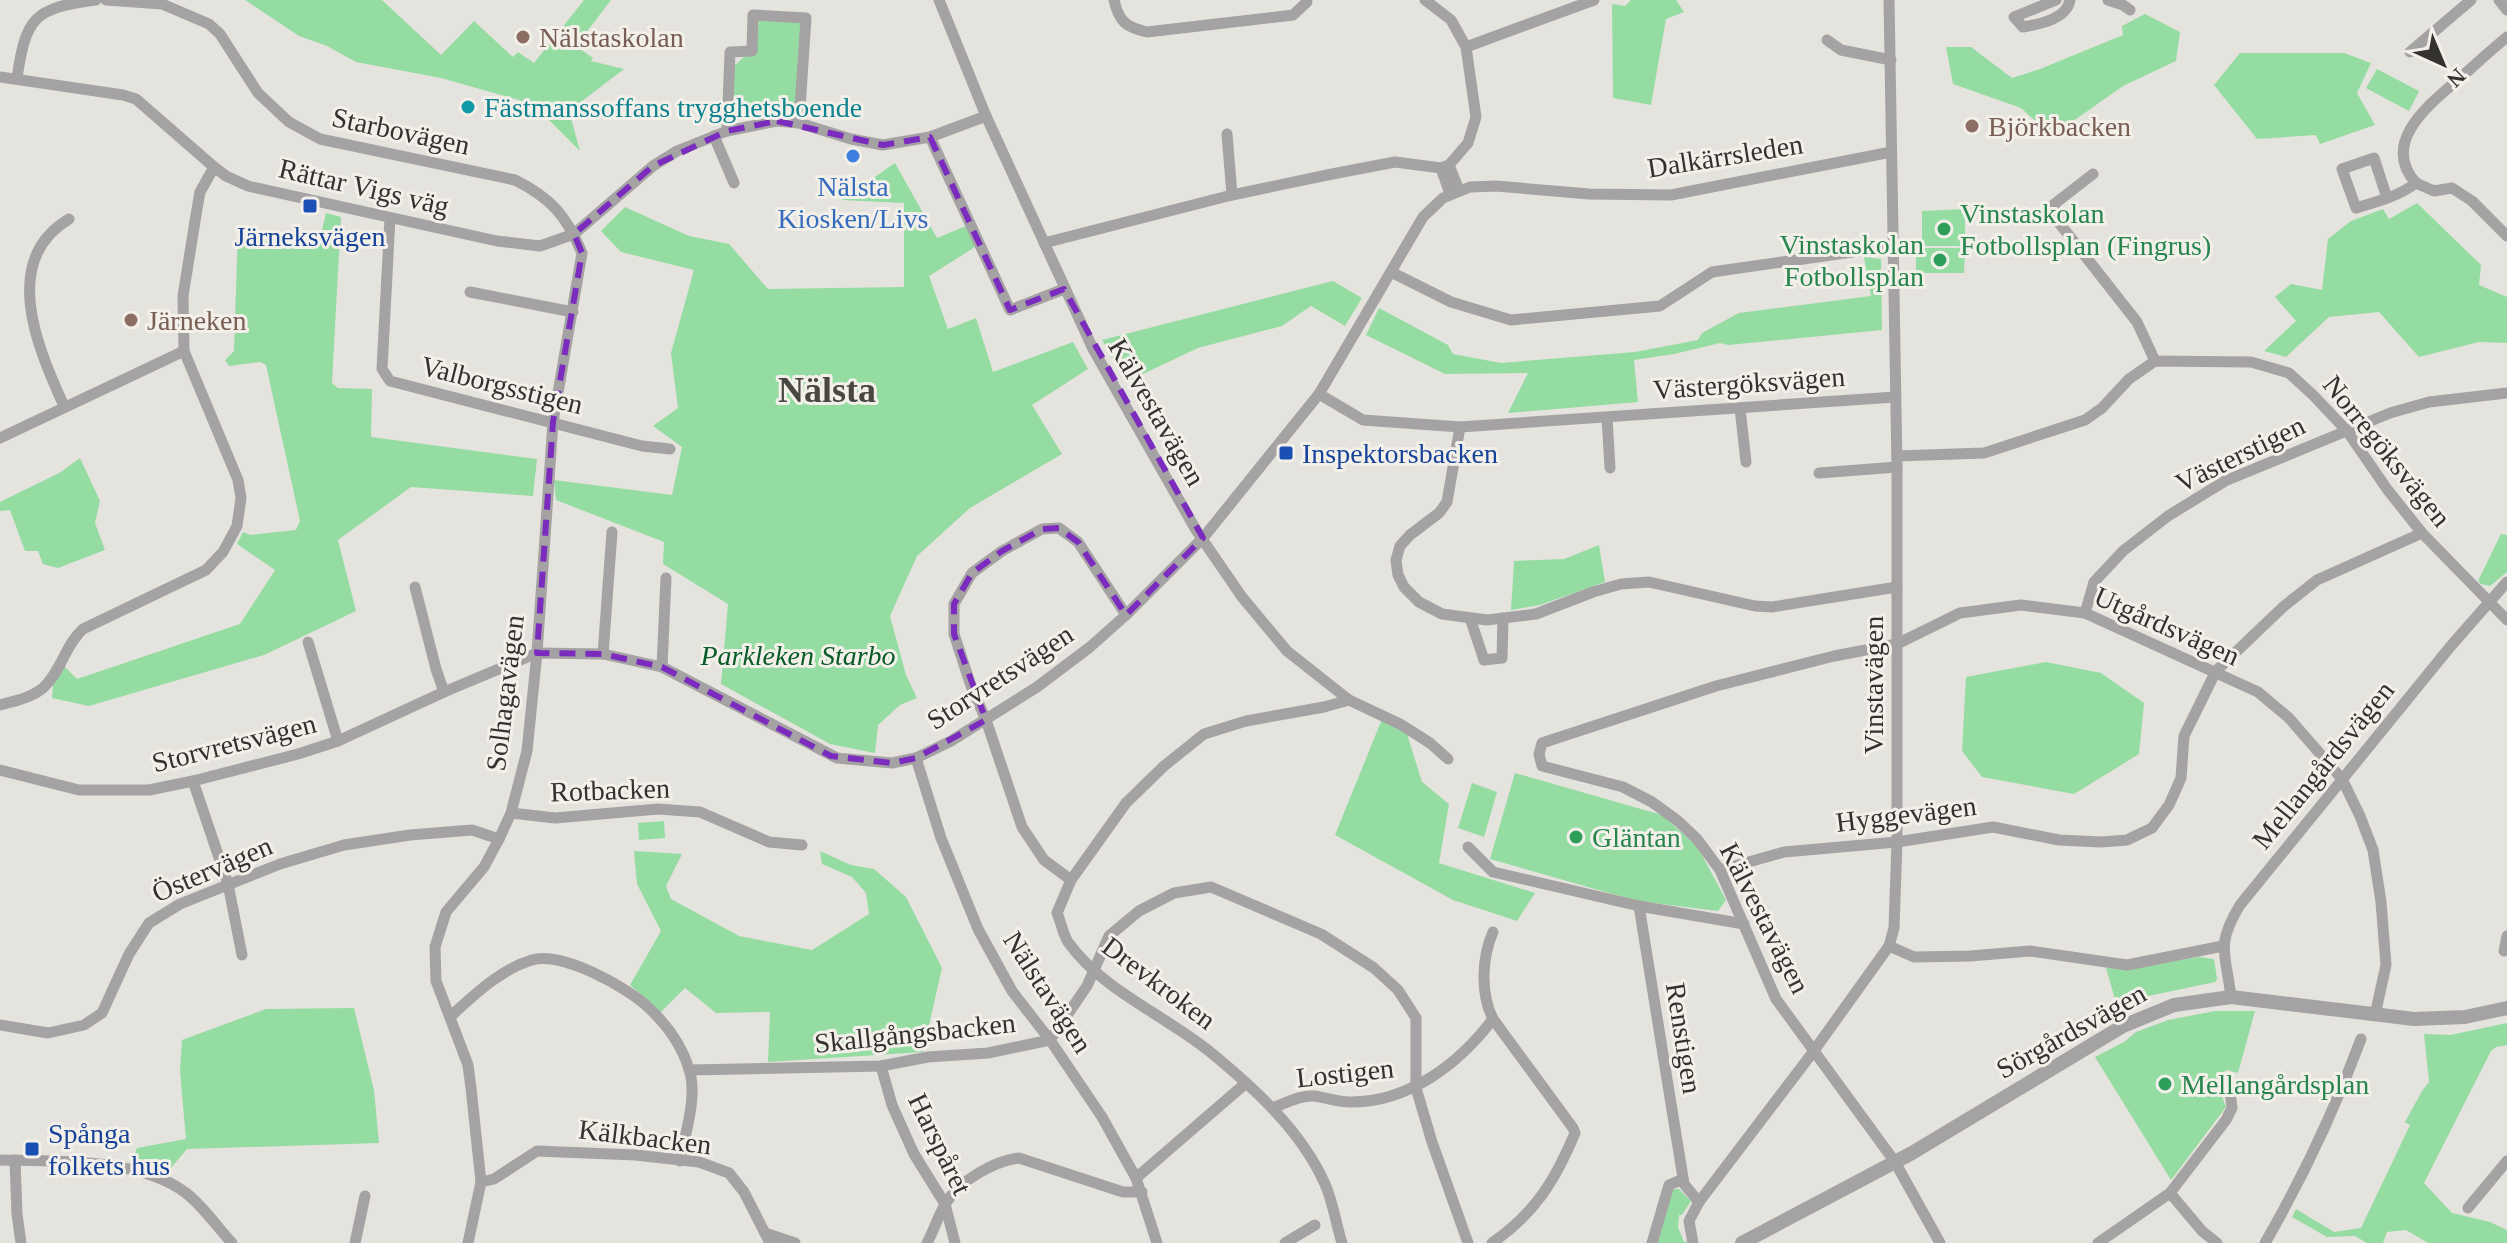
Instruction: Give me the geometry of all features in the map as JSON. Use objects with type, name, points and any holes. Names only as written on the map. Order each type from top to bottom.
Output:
[{"type":"street","points":[[17,78],[23,41],[39,15],[60,5],[96,0]]},
{"type":"street","name":"Starbovägen","points":[[106,0],[162,4],[209,24],[220,34],[258,93],[289,122],[320,139],[515,180],[540,193],[560,211],[574,234]]},
{"type":"street","name":"Kälvestavägen","points":[[939,0],[986,116],[1093,349],[1203,538],[1242,597],[1280,644],[1349,700],[1400,724],[1448,759]]},
{"type":"street","points":[[1114,0],[1118,15],[1130,28],[1147,32],[1293,15],[1307,2]]},
{"type":"street","points":[[1425,0],[1451,20],[1466,47],[1476,117],[1468,143],[1445,167]]},
{"type":"street","points":[[1466,47],[1594,0]]},
{"type":"street","name":"Vinstavägen","points":[[1693,1243],[1689,1221],[1699,1202],[1889,946],[1894,928],[1897,842],[1897,462],[1889,0]]},
{"type":"street","points":[[2056,0],[2014,17],[2023,27],[2038,25],[2065,13],[2070,7],[2070,0]]},
{"type":"street","points":[[2108,0],[2130,10]]},
{"type":"street","points":[[2410,52],[2471,0]]},
{"type":"street","points":[[2499,0],[2507,10]]},
{"type":"street","points":[[727,131],[730,52],[752,51],[753,15],[806,18],[799,123]]},
{"type":"street","points":[[2507,37],[2421,113],[2412,126],[2403,152],[2405,167],[2416,183],[2434,191],[2452,188],[2472,201],[2507,236]]},
{"type":"street","points":[[1827,40],[1841,50],[1891,60]]},
{"type":"street","name":"Rättar Vigs väg","points":[[0,77],[136,99],[214,167],[248,186],[497,241],[540,246],[574,234],[653,166],[677,151],[727,131],[777,121],[799,123],[883,145],[930,137],[986,116]]},
{"type":"street","points":[[1227,134],[1232,195]]},
{"type":"street","points":[[714,136],[734,183]]},
{"type":"street","points":[[930,137],[1010,310],[1064,289]]},
{"type":"street","name":"Dalkärrsleden","points":[[1455,192],[1470,187],[1496,186],[1589,194],[1671,195],[1891,152]]},
{"type":"street","points":[[2387,198],[2374,158],[2342,169],[2356,208],[2387,198],[2408,190],[2416,183]]},
{"type":"street","points":[[1044,243],[1232,195],[1395,162],[1445,167]]},
{"type":"street","points":[[0,705],[33,695],[45,687],[74,637],[83,629],[206,570],[223,552],[237,526],[241,498],[238,480],[184,351],[183,296],[196,215],[200,192],[214,167]]},
{"type":"street","points":[[1203,538],[1319,394],[1423,217],[1455,192],[1445,167]]},
{"type":"street","points":[[1819,473],[1984,453],[2085,420],[2102,408],[2129,379],[2155,361],[2137,322],[2060,224],[2053,205],[2093,174]]},
{"type":"street","name":"Valborgsstigen","points":[[390,218],[382,369],[390,381],[642,446],[670,449]]},
{"type":"street","points":[[64,406],[39,350],[29,310],[26,275],[35,249],[52,229],[69,219]]},
{"type":"street","name":"Solhagavägen","points":[[468,1243],[481,1182],[468,1065],[436,981],[435,947],[446,912],[484,867],[511,813],[530,731],[553,422],[582,253],[574,234]]},
{"type":"street","points":[[1391,272],[1451,302],[1511,320],[1660,306],[1712,272],[1894,246]]},
{"type":"street","points":[[470,292],[573,312]]},
{"type":"street","points":[[0,438],[184,351]]},
{"type":"street","name":"Norregöksvägen","points":[[2155,361],[2251,362],[2289,373],[2347,431],[2422,533],[2507,620]]},
{"type":"street","name":"Västerstigen","points":[[2085,613],[2094,582],[2123,551],[2168,516],[2225,481],[2390,413],[2429,402],[2507,393]]},
{"type":"street","name":"Västergöksvägen","points":[[1319,394],[1363,420],[1460,427],[1895,397]]},
{"type":"street","points":[[1740,408],[1746,462]]},
{"type":"street","points":[[1607,418],[1610,468]]},
{"type":"street","points":[[1460,427],[1447,502],[1439,513],[1400,546],[1396,560],[1404,587],[1419,602],[1442,614],[1487,620],[1536,614],[1621,584],[1649,582],[1755,606],[1772,607],[1897,587]]},
{"type":"street","points":[[1071,880],[1044,860],[1022,827],[954,634],[954,604],[972,573],[1002,551],[1042,529],[1059,528],[1078,542],[1126,615]]},
{"type":"street","points":[[603,654],[612,532]]},
{"type":"street","name":"Hyggevägen","points":[[1720,870],[1784,852],[1897,842],[1993,827],[2059,840],[2101,842],[2127,840],[2152,828],[2169,805],[2181,778],[2184,736],[2216,671],[2283,607],[2317,580],[2422,533]]},
{"type":"street","name":"Storvretsvägen","points":[[0,770],[79,790],[149,790],[193,781],[338,741],[537,653],[603,654],[662,667],[831,756],[881,763],[916,758],[986,720],[1069,663],[1126,615],[1203,538]]},
{"type":"street","points":[[662,667],[666,578]]},
{"type":"street","name":"Mellangårdsvägen","points":[[2223,946],[2227,926],[2240,905],[2507,582]]},
{"type":"street","points":[[415,587],[444,692]]},
{"type":"street","name":"Utgårdsvägen","points":[[1542,766],[1539,754],[1542,743],[1716,686],[1834,656],[1897,644],[1960,613],[2021,605],[2085,613],[2258,692],[2289,718],[2342,779],[2373,850],[2379,889],[2386,965],[2375,1015]]},
{"type":"street","points":[[1470,618],[1484,660],[1502,658],[1503,618]]},
{"type":"street","name":"Storvretsvägen","points":[[308,642],[338,741]]},
{"type":"street","name":"Drevkroken","points":[[1342,1243],[1326,1187],[1311,1157],[1272,1108],[1207,1050],[1129,998],[1094,969],[1067,941],[1057,913],[1071,880],[1126,803],[1164,766],[1204,734],[1246,721],[1349,700]]},
{"type":"street","name":"Nälstavägen","points":[[916,758],[941,838],[978,929],[1012,991],[1050,1040],[1102,1117],[1136,1178],[1157,1243]]},
{"type":"street","name":"Kälvestavägen","points":[[1542,766],[1623,787],[1652,802],[1697,839],[1720,870],[1776,999],[1895,1162],[1940,1243]]},
{"type":"street","points":[[193,781],[228,884],[242,955]]},
{"type":"street","name":"Rotbacken","points":[[511,813],[555,818],[658,809],[700,812],[769,842],[802,845]]},
{"type":"street","name":"Östervägen","points":[[0,1025],[48,1033],[84,1025],[102,1013],[129,954],[149,923],[180,904],[280,864],[344,845],[410,835],[472,830],[499,839]]},
{"type":"street","points":[[1468,847],[1493,872],[1639,906],[1744,924]]},
{"type":"street","name":"Skallgångsbacken","points":[[689,1070],[881,1066],[928,1057],[988,1053],[1050,1040],[1087,986],[1109,936],[1139,911],[1174,893],[1211,887],[1321,934],[1374,968],[1398,990],[1416,1018],[1416,1088],[1468,1243]]},
{"type":"street","name":"Renstigen","points":[[1639,906],[1684,1184],[1699,1202]]},
{"type":"street","points":[[1492,1243],[1541,1200],[1560,1168],[1575,1133],[1493,1019],[1484,995],[1488,943],[1493,932]]},
{"type":"street","points":[[2504,951],[2507,936]]},
{"type":"street","points":[[1889,946],[1914,957],[2030,951],[2127,965],[2223,946],[2231,997]]},
{"type":"street","points":[[451,1016],[480,990],[534,959],[565,961],[613,982],[648,1007],[677,1041],[689,1070],[692,1086],[680,1161]]},
{"type":"street","name":"Sörgårdsvägen","points":[[1742,1243],[1895,1162],[2123,1026],[2174,1005],[2231,997],[2414,1019],[2444,1019],[2507,1008]]},
{"type":"street","name":"Lostigen","points":[[1272,1108],[1309,1095],[1348,1102],[1389,1098],[1416,1088],[1480,1036],[1493,1019]]},
{"type":"street","points":[[2265,1243],[2340,1092],[2361,1039]]},
{"type":"street","name":"Harspåret","points":[[881,1066],[892,1105],[914,1154],[945,1204],[955,1243]]},
{"type":"street","points":[[1136,1178],[1246,1083]]},
{"type":"street","points":[[2098,1243],[2170,1193],[2226,1120],[2232,1108],[2229,1083]]},
{"type":"street","name":"Kälkbacken","points":[[481,1182],[494,1179],[537,1151],[635,1155],[699,1162],[729,1173],[744,1192],[768,1238]]},
{"type":"street","points":[[927,1243],[952,1194],[1003,1160],[1019,1158],[1123,1192],[1142,1192]]},
{"type":"street","points":[[0,1160],[101,1163],[147,1173],[185,1193],[232,1243]]},
{"type":"street","points":[[15,1160],[21,1243]]},
{"type":"street","points":[[2468,1208],[2507,1161]]},
{"type":"street","points":[[1652,1243],[1666,1191],[1669,1185],[1683,1179]]},
{"type":"street","points":[[2170,1193],[2202,1231],[2217,1243]]},
{"type":"street","points":[[355,1243],[365,1196]]},
{"type":"street","points":[[1285,1243],[1315,1225]]},
{"type":"street","points":[[768,1238],[795,1243]]},
{"type":"highlighted area","points":[[777,121],[883,145],[930,137],[1010,310],[1064,289],[1203,538],[1126,615],[1078,542],[1059,528],[1042,529],[1002,551],[972,573],[954,604],[954,634],[986,720],[916,758],[892,763],[831,756],[662,667],[603,654],[537,653],[553,422],[582,253],[574,234],[653,166],[727,131]]},
{"type":"green space","points":[[245,0],[382,0],[441,55],[474,21],[513,57],[518,52],[534,63],[584,0],[611,0],[576,46],[593,58],[591,61],[624,69],[569,111],[580,151],[533,104],[441,78],[356,62],[327,46],[299,36]]},
{"type":"green space","points":[[1631,0],[1676,0],[1684,12],[1666,19],[1651,105],[1613,98],[1612,4],[1625,6]]},
{"type":"green space","points":[[2145,14],[2180,32],[2176,61],[2123,86],[2052,136],[2021,108],[1953,84],[1946,47],[1971,47],[2012,78],[2123,35],[2122,26]]},
{"type":"green space","points":[[759,19],[802,21],[797,110],[767,109],[737,116],[731,99],[734,66],[744,57],[756,53]]},
{"type":"green space","points":[[2240,53],[2344,53],[2371,63],[2357,93],[2375,125],[2320,144],[2316,135],[2257,139],[2214,85]]},
{"type":"green space","points":[[2377,69],[2419,91],[2409,111],[2366,88]]},
{"type":"green space","name":"Parkleken Starbo","points":[[895,163],[937,238],[966,226],[975,247],[929,276],[948,329],[976,318],[993,372],[1073,342],[1088,369],[1032,405],[1062,454],[970,508],[917,556],[890,616],[906,675],[917,698],[900,705],[878,725],[875,753],[830,744],[721,684],[728,604],[663,564],[664,542],[556,500],[554,480],[672,495],[682,447],[653,426],[678,408],[671,353],[694,270],[621,252],[601,231],[625,207],[689,236],[729,244],[768,289],[904,287],[904,203],[842,200]]},
{"type":"green space","points":[[2417,203],[2481,265],[2479,285],[2507,297],[2507,343],[2479,342],[2419,357],[2379,312],[2329,317],[2286,357],[2264,351],[2296,321],[2275,297],[2291,284],[2322,290],[2328,239],[2351,221],[2383,209],[2389,219]]},
{"type":"green space","name":"Vinstaskolan Fotbollsplan (Fingrus)","points":[[1965,209],[1965,246],[1922,246],[1922,211]]},
{"type":"green space","points":[[326,213],[341,217],[332,383],[338,388],[372,389],[371,437],[537,459],[533,496],[411,487],[338,540],[356,611],[264,655],[89,706],[52,698],[53,686],[63,665],[77,679],[240,624],[275,570],[237,544],[243,532],[250,535],[296,530],[300,521],[266,365],[260,362],[229,366],[225,360],[234,351],[238,228],[319,243]]},
{"type":"green space","name":"Vinstaskolan Fotbollsplan","points":[[1916,248],[1965,248],[1964,273],[1916,273]]},
{"type":"green space","points":[[1864,257],[1881,259],[1882,330],[1728,345],[1720,343],[1634,360],[1638,402],[1508,413],[1528,373],[1445,374],[1366,335],[1379,308],[1448,345],[1453,354],[1501,363],[1635,352],[1698,340],[1702,333],[1739,313],[1871,296]]},
{"type":"green space","points":[[1333,281],[1362,298],[1345,326],[1311,306],[1282,326],[1198,348],[1126,382],[1102,340]]},
{"type":"green space","points":[[80,458],[100,501],[95,523],[105,550],[58,568],[43,564],[38,551],[25,551],[10,510],[0,511],[0,502],[61,472]]},
{"type":"green space","points":[[2501,534],[2507,535],[2507,572],[2490,586],[2481,584],[2478,581]]},
{"type":"green space","points":[[1599,545],[1605,582],[1540,605],[1511,610],[1514,561],[1564,559]]},
{"type":"green space","points":[[2046,662],[2101,673],[2144,703],[2139,754],[2074,794],[1982,777],[1962,751],[1966,677]]},
{"type":"green space","points":[[1382,719],[1407,734],[1422,782],[1449,804],[1439,863],[1535,893],[1517,921],[1453,900],[1335,835]]},
{"type":"green space","name":"Gläntan","points":[[1515,773],[1662,815],[1697,846],[1726,900],[1718,911],[1637,901],[1490,859]]},
{"type":"green space","points":[[1472,783],[1497,792],[1484,837],[1458,828]]},
{"type":"green space","points":[[664,821],[665,838],[639,840],[638,823]]},
{"type":"green space","points":[[634,851],[682,854],[666,886],[671,899],[739,936],[812,950],[869,914],[866,893],[852,877],[822,864],[820,851],[851,865],[874,869],[906,897],[942,968],[923,1052],[768,1062],[770,1012],[716,1013],[685,988],[661,1012],[630,985],[661,931],[637,884]]},
{"type":"green space","points":[[2199,957],[2214,959],[2215,982],[2144,997],[2119,1013],[2106,968],[2126,969]]},
{"type":"green space","points":[[354,1008],[374,1090],[379,1143],[187,1149],[169,1170],[133,1158],[137,1148],[186,1139],[180,1072],[182,1040],[266,1009]]},
{"type":"green space","points":[[2215,1011],[2255,1011],[2238,1073],[2227,1070],[2216,1082],[2226,1107],[2171,1180],[2095,1057],[2136,1032],[2168,1020]]},
{"type":"green space","points":[[2507,1023],[2507,1045],[2491,1051],[2424,1183],[2452,1213],[2490,1222],[2507,1230],[2507,1243],[2428,1243],[2406,1230],[2387,1232],[2383,1243],[2367,1243],[2355,1236],[2327,1237],[2292,1217],[2296,1209],[2334,1232],[2361,1228],[2410,1125],[2405,1122],[2429,1082],[2424,1034],[2450,1035]]},
{"type":"green space","points":[[1679,1189],[1691,1201],[1679,1215],[1678,1227],[1687,1243],[1656,1243],[1669,1193]]},
{"type":"place","name":"Nälstaskolan","points":[[523,37]]},
{"type":"place","name":"Fästmanssoffans trygghetsboende","points":[[468,107]]},
{"type":"place","name":"Björkbacken","points":[[1972,126]]},
{"type":"place","name":"Nälsta Kiosken/Livs","points":[[853,156]]},
{"type":"place","name":"Järneksvägen","points":[[310,206]]},
{"type":"place","name":"Vinstaskolan Fotbollsplan (Fingrus)","points":[[1944,229]]},
{"type":"place","name":"Vinstaskolan Fotbollsplan","points":[[1940,260]]},
{"type":"place","name":"Järneken","points":[[131,320]]},
{"type":"place","name":"Inspektorsbacken","points":[[1286,453]]},
{"type":"place","name":"Gläntan","points":[[1576,837]]},
{"type":"place","name":"Mellangårdsplan","points":[[2165,1084]]},
{"type":"place","name":"Spånga folkets hus","points":[[32,1149]]},
{"type":"district","name":"Nälsta","points":[[827,390]]}]
